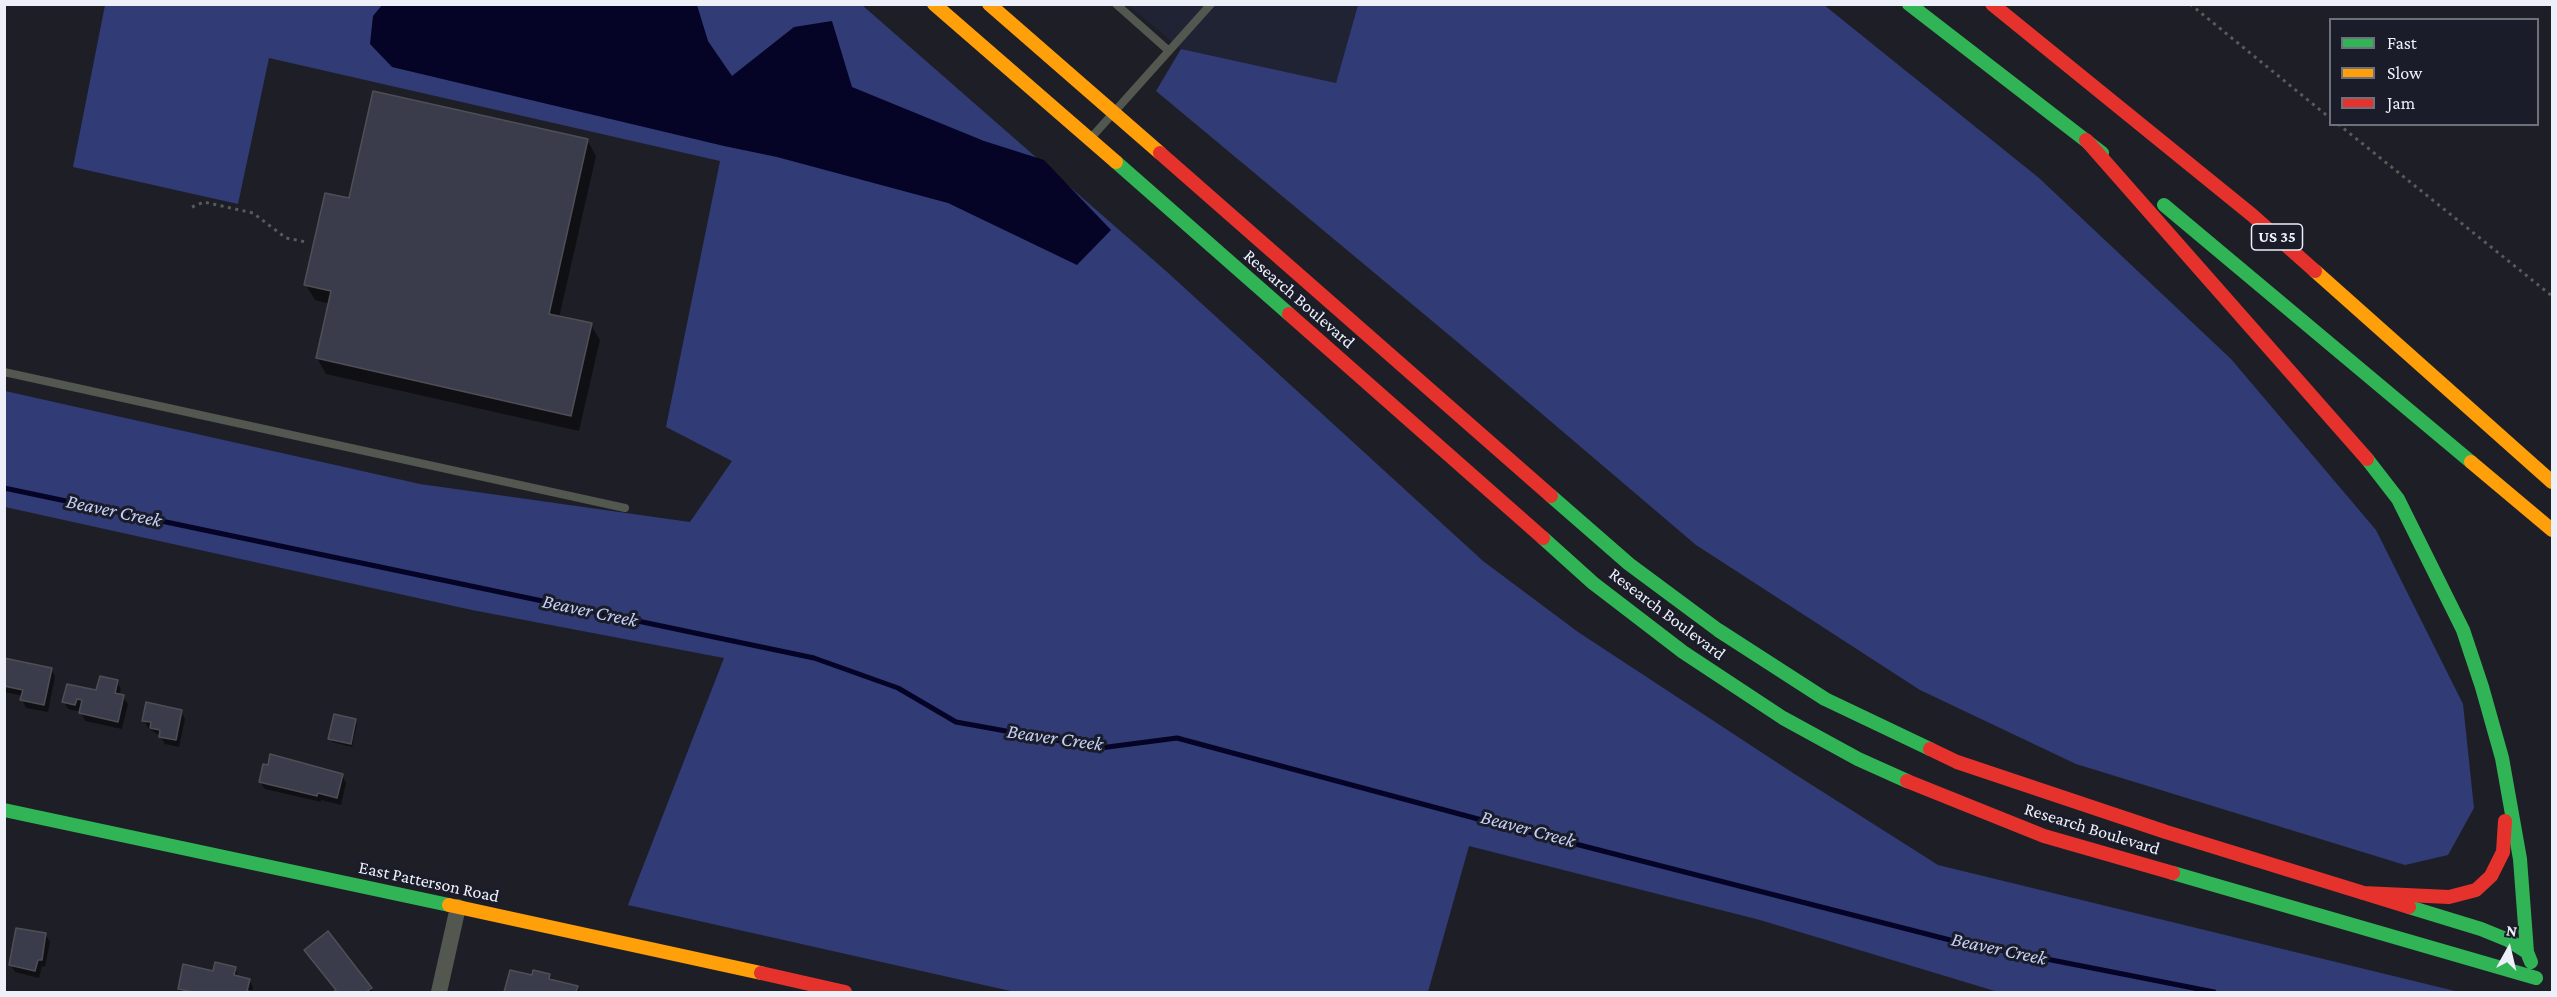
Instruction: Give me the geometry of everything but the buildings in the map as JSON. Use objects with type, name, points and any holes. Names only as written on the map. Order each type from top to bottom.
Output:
[{"type":"main road","name":"Research Boulevard","points":[[934,4],[1593,583],[1683,652],[1783,718],[1858,759],[1938,795],[2044,836],[2536,978]]},
{"type":"main road","name":"Research Boulevard","points":[[989,4],[1629,564],[1718,630],[1824,699],[1957,762],[2166,832],[2481,929],[2508,940],[2527,952]]},
{"type":"main road","name":"US 35","points":[[1909,4],[2086,140],[2553,530]]},
{"type":"main road","name":"US 35","points":[[1992,4],[2070,64],[2252,215],[2553,482]]},
{"type":"main road","points":[[2086,140],[2350,437],[2398,499],[2463,630],[2485,697],[2508,791],[2520,859],[2527,952],[2541,993]]},
{"type":"main road","points":[[2363,893],[2449,897],[2476,890],[2491,876],[2503,852],[2508,791]]},
{"type":"main road","name":"East Patterson Road","points":[[4,810],[845,993]]},
{"type":"street","points":[[439,993],[458,907]]},
{"type":"lane","points":[[1090,139],[1211,4]]},
{"type":"lane","points":[[1118,5],[1169,51]]},
{"type":"lane","points":[[4,372],[626,508]]},
{"type":"path","points":[[2190,4],[2329,116]]},
{"type":"path","points":[[2340,126],[2553,296]]},
{"type":"path","points":[[192,207],[204,202],[253,213],[286,238],[306,242]]},
{"type":"shaded area","points":[[105,5],[862,5],[1166,271],[1483,561],[1578,632],[1938,865],[2459,992],[1998,992],[1760,920],[1469,846],[1428,992],[1015,992],[628,905],[724,658],[472,610],[5,507],[5,391],[420,484],[690,522],[732,461],[666,427],[720,161],[269,58],[238,204],[73,167]]},
{"type":"shaded area","points":[[382,5],[697,5],[708,41],[732,76],[794,27],[832,21],[852,87],[984,141],[1044,160],[1111,230],[1077,265],[948,203],[777,157],[392,67],[370,44],[373,16]]},
{"type":"shaded area","points":[[1128,5],[1358,5],[1336,83],[1181,49]]},
{"type":"shaded area","points":[[1358,5],[1824,5],[2039,178],[2231,359],[2376,530],[2463,704],[2474,808],[2448,855],[2405,865],[2076,764],[1920,690],[1696,545],[1461,345],[1156,91],[1181,49],[1336,83]]},
{"type":"waterway","name":"Beaver Creek","points":[[4,488],[814,658],[898,688],[956,722],[1100,748],[1177,738],[1478,819],[1950,940],[2214,992]]},
{"type":"traffic: fast","points":[[1909,4],[2102,153]]},
{"type":"traffic: fast","points":[[1116,162],[1289,314]]},
{"type":"traffic: fast","points":[[2164,205],[2471,462]]},
{"type":"traffic: fast","points":[[2367,459],[2398,499],[2463,630],[2482,687],[2502,758],[2520,859],[2527,952]]},
{"type":"traffic: fast","points":[[1551,496],[1629,564],[1718,630],[1825,699],[1930,749]]},
{"type":"traffic: fast","points":[[1543,538],[1593,583],[1683,652],[1783,718],[1858,759],[1907,781]]},
{"type":"traffic: fast","points":[[4,810],[449,905]]},
{"type":"traffic: fast","points":[[2173,873],[2536,978]]},
{"type":"traffic: fast","points":[[2409,907],[2481,929],[2508,940],[2527,952],[2531,962]]},
{"type":"traffic: slow","points":[[934,4],[1116,162]]},
{"type":"traffic: slow","points":[[989,4],[1160,153]]},
{"type":"traffic: slow","points":[[2315,271],[2552,482]]},
{"type":"traffic: slow","points":[[2471,462],[2552,530]]},
{"type":"traffic: slow","points":[[449,905],[761,973]]},
{"type":"traffic: jam","points":[[1992,4],[2252,215],[2315,271]]},
{"type":"traffic: jam","points":[[2086,140],[2367,459]]},
{"type":"traffic: jam","points":[[1160,153],[1551,496]]},
{"type":"traffic: jam","points":[[1289,314],[1543,538]]},
{"type":"traffic: jam","points":[[1930,749],[1957,762],[2166,832],[2409,907]]},
{"type":"traffic: jam","points":[[1907,781],[2044,836],[2173,873]]},
{"type":"traffic: jam","points":[[2363,893],[2449,897],[2476,890],[2491,876],[2503,852],[2505,821]]},
{"type":"traffic: jam","points":[[761,973],[845,992]]}]
